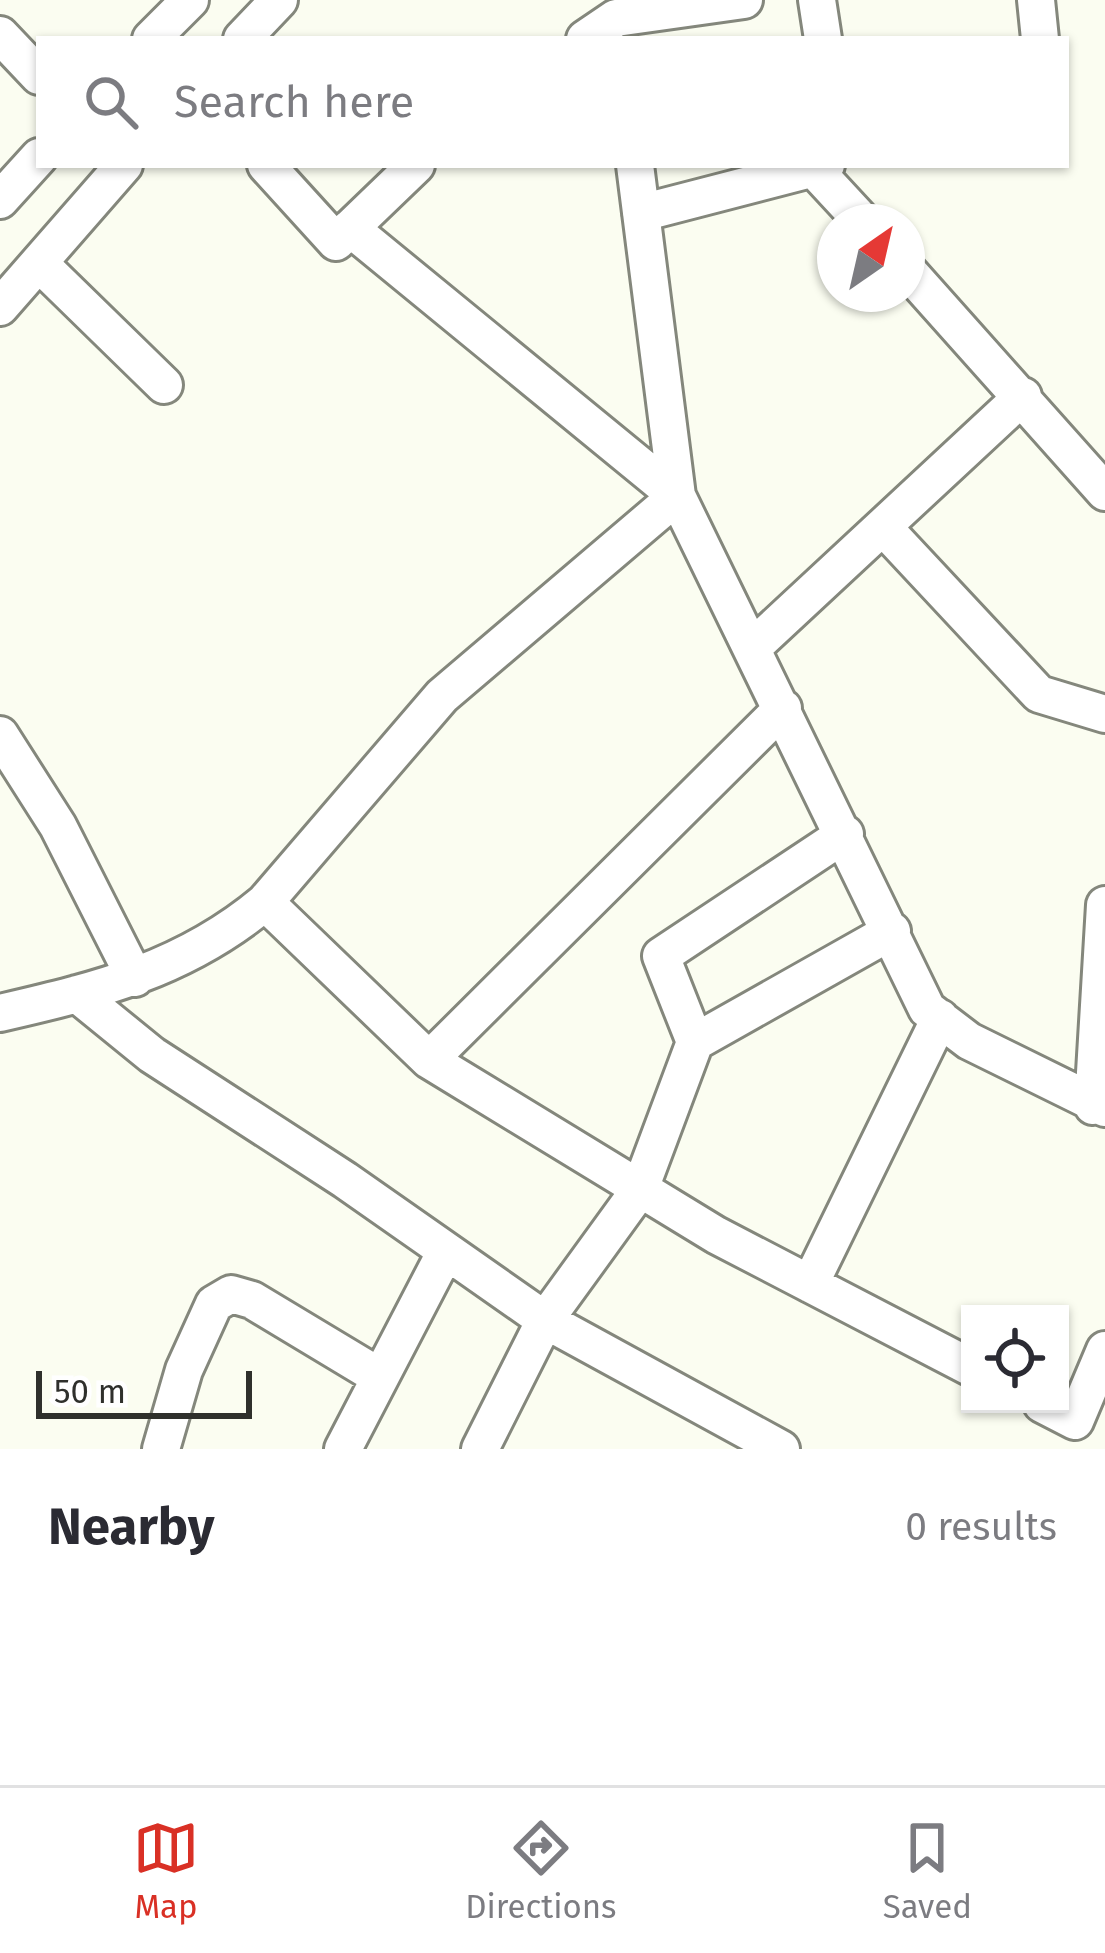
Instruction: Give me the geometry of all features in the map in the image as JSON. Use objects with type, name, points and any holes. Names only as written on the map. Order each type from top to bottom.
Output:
[{"type":"street","points":[[154,36],[190,0]]},
{"type":"street","points":[[245,36],[279,0]]},
{"type":"street","points":[[590,36],[615,19],[744,0]]},
{"type":"street","points":[[817,0],[823,36]]},
{"type":"street","points":[[1036,0],[1040,36]]},
{"type":"street","points":[[0,35],[36,73]]},
{"type":"street","points":[[0,200],[36,160]]},
{"type":"street","points":[[0,307],[121,168]]},
{"type":"street","points":[[269,168],[336,242],[413,168]]},
{"type":"street","points":[[635,168],[677,496],[927,1009],[969,1041],[1099,1107],[1105,905]]},
{"type":"street","points":[[641,213],[815,168]]},
{"type":"street","points":[[820,168],[848,204]]},
{"type":"street","points":[[350,228],[677,496]]},
{"type":"street","points":[[38,263],[164,385]]},
{"type":"street","points":[[925,289],[1105,492]]},
{"type":"street","points":[[753,647],[1024,396]]},
{"type":"street","points":[[0,1013],[135,978],[229,932],[265,902],[442,696],[677,496]]},
{"type":"street","points":[[884,527],[1039,694],[1105,714]]},
{"type":"street","points":[[429,1060],[783,708]]},
{"type":"street","points":[[0,735],[58,826],[135,978]]},
{"type":"street","points":[[695,1042],[661,956],[845,834]]},
{"type":"street","points":[[265,902],[429,1060],[716,1235],[961,1362]]},
{"type":"street","points":[[480,1449],[545,1320],[640,1190],[695,1042],[892,931]]},
{"type":"street","points":[[77,994],[152,1055],[345,1180],[545,1320],[781,1449]]},
{"type":"street","points":[[810,1284],[940,1018]]},
{"type":"street","points":[[343,1449],[446,1251]]},
{"type":"street","points":[[160,1449],[184,1370],[214,1304],[231,1294],[252,1300],[380,1377]]},
{"type":"street","points":[[1066,1435],[1104,1356]]}]
